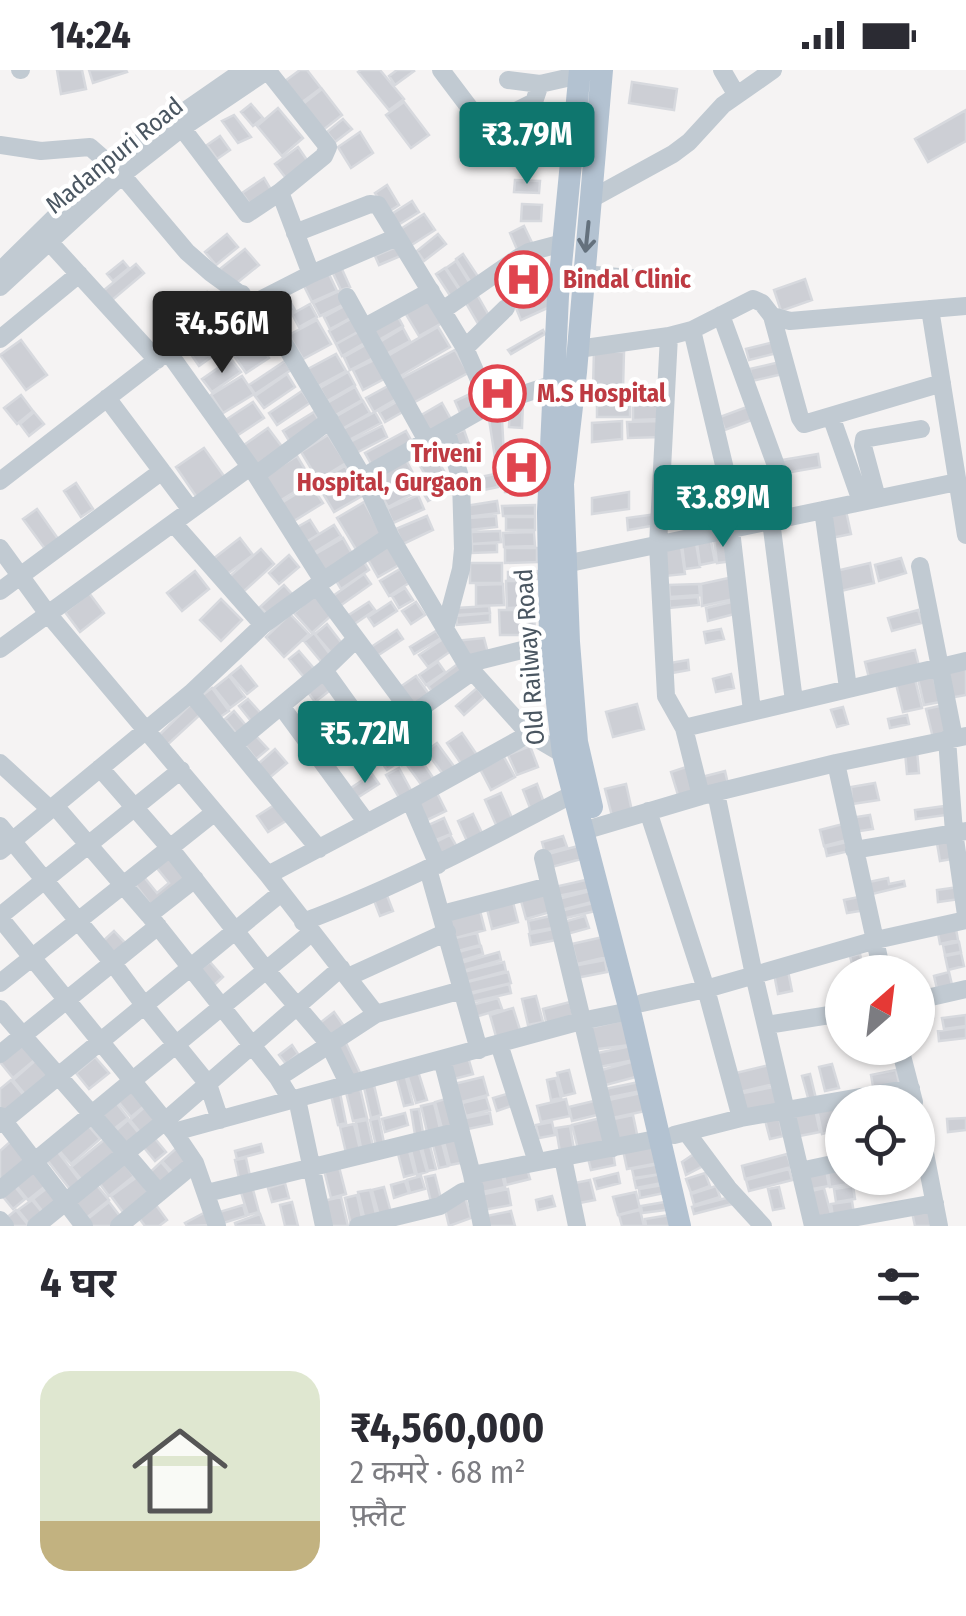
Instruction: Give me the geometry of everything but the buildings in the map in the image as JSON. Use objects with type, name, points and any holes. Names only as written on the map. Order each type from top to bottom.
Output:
[{"type":"main road","name":"Old Railway Road","points":[[590,830],[573,794],[563,754],[550,644],[548,512],[591,200],[591,73]]},
{"type":"main road","name":"Old Railway Road","points":[[591,73],[558,296],[565,369],[565,564],[577,742],[590,830],[674,1135],[692,1226]]},
{"type":"main road","name":"Old Railway Road","points":[[674,1135],[680,1226]]},
{"type":"street","name":"Madanpuri Road","points":[[0,272],[116,169],[244,70]]},
{"type":"street","name":"Madanpuri Road","points":[[116,169],[268,70]]},
{"type":"street","points":[[182,128],[247,214],[280,192],[324,156],[328,147],[268,70]]},
{"type":"street","points":[[441,70],[484,127],[534,102],[540,84]]},
{"type":"street","points":[[722,70],[736,94]]},
{"type":"street","points":[[591,200],[673,154],[723,104],[771,70]]},
{"type":"street","points":[[508,80],[540,84],[591,73]]},
{"type":"street","points":[[0,145],[40,151],[90,146],[116,169],[187,252],[266,313],[364,478],[390,536],[469,668],[529,734],[563,754]]},
{"type":"street","points":[[280,192],[312,274]]},
{"type":"street","points":[[296,233],[373,203],[380,207],[465,348],[490,405]]},
{"type":"street","name":"Madanpuri Road","points":[[0,287],[44,236]]},
{"type":"street","points":[[44,236],[163,356],[253,471],[356,639],[413,715]]},
{"type":"street","points":[[0,481],[163,356],[248,299],[397,237]]},
{"type":"street","points":[[443,310],[518,258],[563,244]]},
{"type":"street","points":[[0,338],[79,274]]},
{"type":"street","points":[[583,274],[667,281]]},
{"type":"street","points":[[364,327],[431,291]]},
{"type":"street","points":[[348,297],[427,442]]},
{"type":"street","points":[[364,478],[490,405],[565,369],[692,330],[753,299],[762,302],[772,316],[806,425],[942,383]]},
{"type":"street","points":[[772,316],[790,320],[966,306]]},
{"type":"street","points":[[465,348],[506,308]]},
{"type":"street","points":[[930,309],[942,383],[957,419],[957,482],[966,535]]},
{"type":"street","points":[[720,314],[778,471],[777,520],[794,701]]},
{"type":"street","points":[[692,330],[726,468],[752,711]]},
{"type":"street","points":[[670,336],[658,544],[666,696],[684,728],[708,794],[813,1225],[936,1203]]},
{"type":"street","points":[[107,398],[191,510]]},
{"type":"street","points":[[831,416],[869,500]]},
{"type":"street","points":[[1,648],[191,510],[330,420]]},
{"type":"street","points":[[869,500],[864,439],[921,429]]},
{"type":"street","points":[[445,628],[463,549],[462,480],[446,430]]},
{"type":"street","points":[[0,590],[162,471]]},
{"type":"street","points":[[565,564],[957,482]]},
{"type":"street","points":[[822,510],[848,688]]},
{"type":"street","points":[[174,524],[264,626]]},
{"type":"street","points":[[220,1120],[208,1084],[79,922],[4,840],[53,808],[148,730],[264,626],[390,536]]},
{"type":"street","points":[[0,548],[48,614],[268,875],[376,1014]]},
{"type":"street","points":[[170,1126],[220,1120],[966,917],[956,738],[920,566]]},
{"type":"street","points":[[235,744],[356,639]]},
{"type":"street","points":[[324,670],[374,738],[380,739],[469,668],[550,644]]},
{"type":"street","points":[[684,728],[966,661]]},
{"type":"street","points":[[191,692],[319,849]]},
{"type":"street","points":[[282,706],[367,823]]},
{"type":"street","points":[[268,875],[529,734]]},
{"type":"street","points":[[590,830],[708,794],[956,738]]},
{"type":"street","points":[[836,763],[879,955]]},
{"type":"street","points":[[100,768],[329,1044],[349,1086]]},
{"type":"street","points":[[181,770],[0,917],[170,1126],[195,1163],[214,1225]]},
{"type":"street","points":[[3,772],[53,808],[88,844],[154,920],[294,1100],[324,1226]]},
{"type":"street","points":[[0,1190],[267,971],[307,928],[573,794]]},
{"type":"street","points":[[410,800],[433,867],[479,1050]]},
{"type":"street","points":[[648,811],[706,989],[741,1118]]},
{"type":"street","points":[[0,984],[216,812]]},
{"type":"street","points":[[854,850],[960,832]]},
{"type":"street","points":[[542,858],[613,1148]]},
{"type":"street","points":[[0,1054],[112,962],[195,878]]},
{"type":"street","points":[[36,1226],[126,1153],[170,1126],[208,1084],[344,972],[445,923],[549,886]]},
{"type":"street","points":[[84,1226],[1,1120],[281,894]]},
{"type":"street","points":[[935,996],[966,989]]},
{"type":"street","points":[[278,1078],[376,1014],[462,990]]},
{"type":"street","points":[[0,1009],[159,1193]]},
{"type":"street","points":[[767,1025],[825,1016]]},
{"type":"street","points":[[499,1044],[538,1162]]},
{"type":"street","points":[[442,1059],[482,1226]]},
{"type":"street","points":[[358,1226],[440,1206],[474,1182],[538,1162],[741,1118],[825,1105]]},
{"type":"street","points":[[207,1194],[460,1132]]},
{"type":"street","points":[[674,1135],[717,1174],[763,1226]]},
{"type":"street","points":[[563,1158],[577,1226]]},
{"type":"street","points":[[119,1226],[195,1163]]},
{"type":"street","points":[[800,1171],[825,1166]]},
{"type":"street","points":[[934,1195],[940,1226]]},
{"type":"street","points":[[0,1220],[5,1226]]},
{"type":"place","name":"Bindal Clinic","points":[[524,279]]},
{"type":"place","name":"M.S Hospital","points":[[498,393]]},
{"type":"place","name":"Triveni Hospital, Gurgaon","points":[[521,467]]}]
